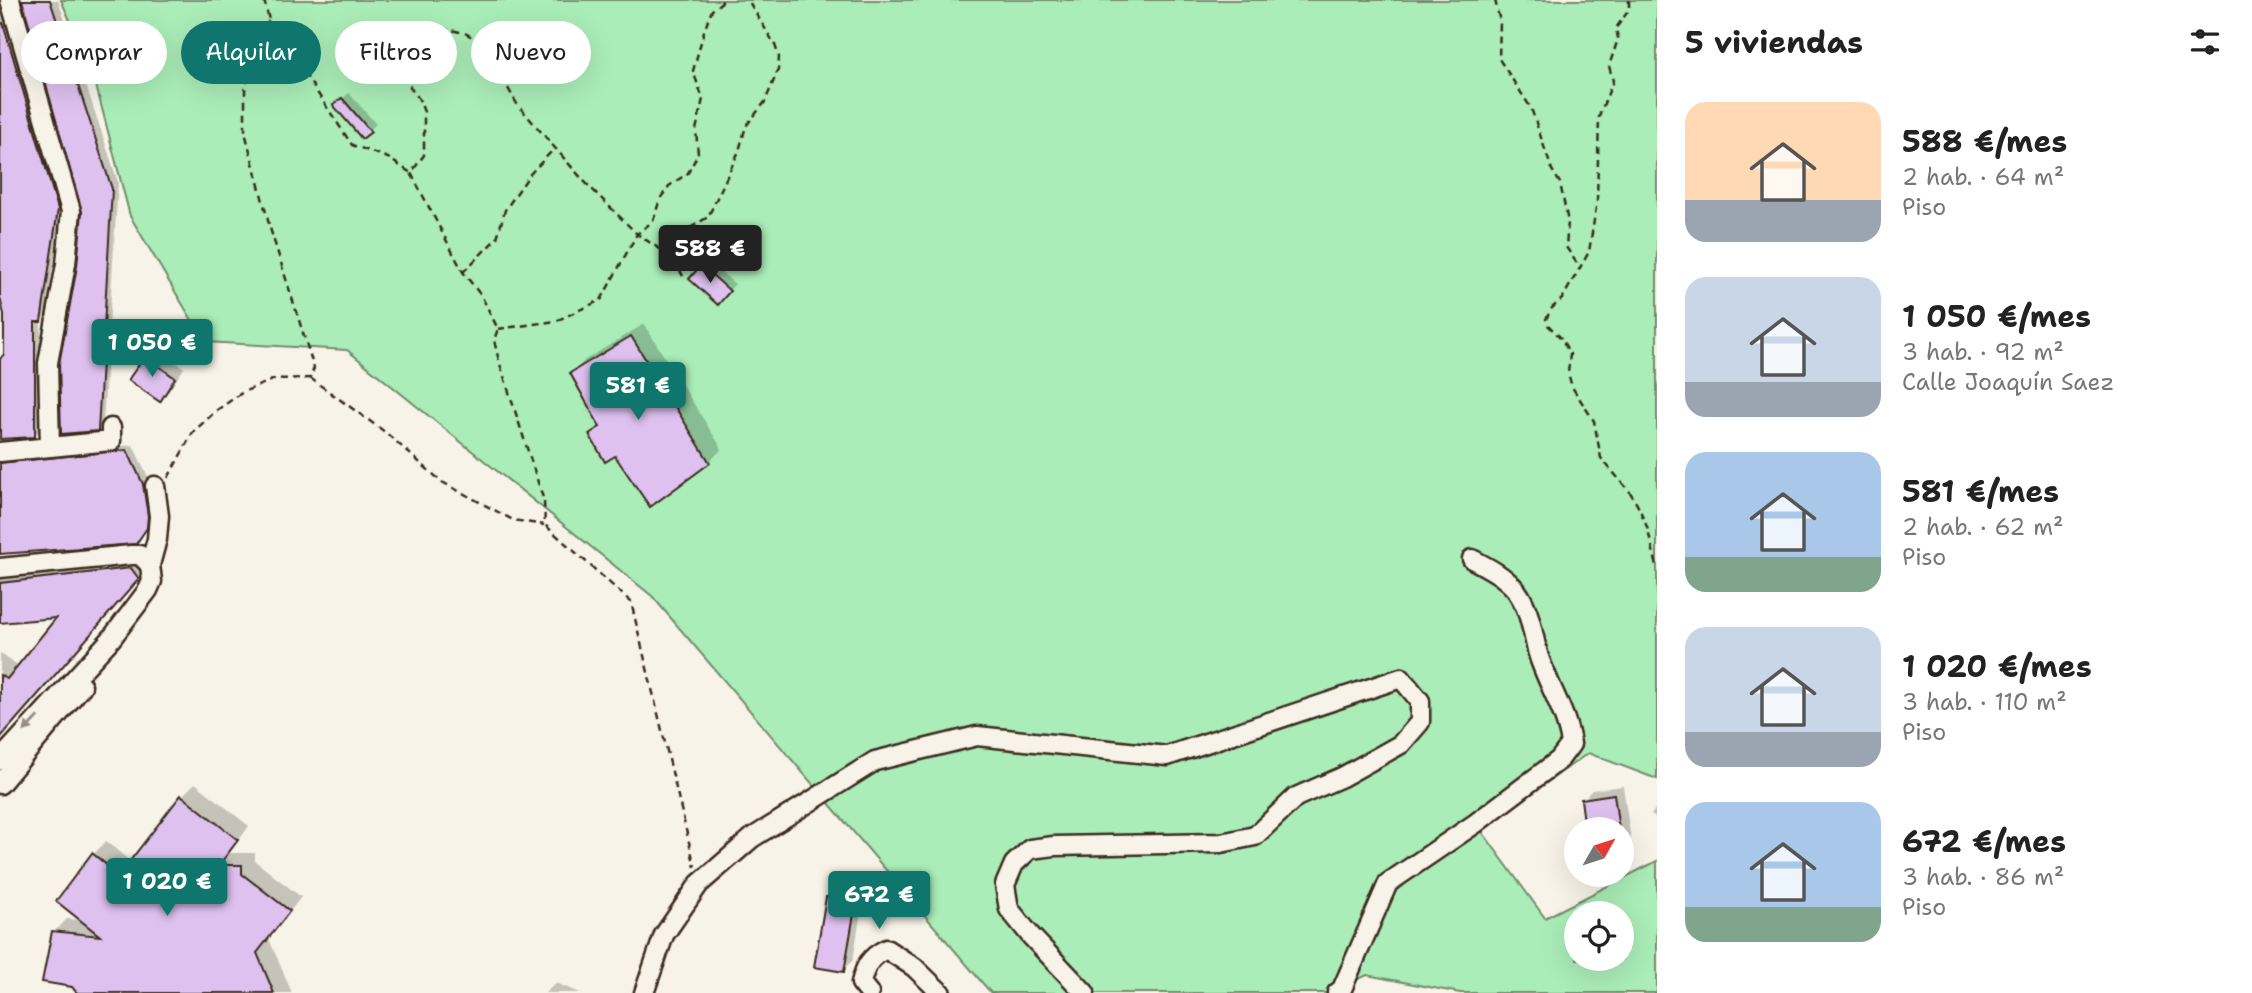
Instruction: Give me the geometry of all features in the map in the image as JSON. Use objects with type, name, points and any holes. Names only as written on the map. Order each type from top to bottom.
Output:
[{"type":"street","points":[[10,0],[71,211],[66,264],[48,363],[50,447]]},
{"type":"street","points":[[0,452],[111,441],[111,428]]},
{"type":"street","points":[[0,760],[111,639],[148,590],[152,573],[150,565],[157,540],[156,493]]},
{"type":"street","points":[[0,568],[131,555],[140,555],[150,565]]},
{"type":"street","points":[[1337,993],[1342,989],[1388,883],[1476,823],[1549,768],[1571,744],[1569,726],[1540,658],[1528,611],[1516,589],[1497,573],[1472,559]]},
{"type":"street","points":[[0,784],[99,665],[111,639]]},
{"type":"street","points":[[644,993],[664,934],[699,884],[752,838],[875,761],[977,736],[1167,756],[1401,678],[1420,701],[1420,722],[1401,744],[1342,777],[1296,797],[1255,836],[1221,843],[1054,846],[1030,849],[1014,864],[1005,885],[1009,909],[1085,993]]},
{"type":"street","points":[[869,993],[861,983],[864,968],[873,956],[886,949],[914,967],[940,993]]},
{"type":"path","points":[[264,0],[269,20],[352,145],[388,158],[411,173],[463,272],[482,297],[498,329],[494,340],[499,361],[544,501],[545,526]]},
{"type":"path","points":[[498,329],[556,321],[601,300],[637,234],[653,221],[660,199],[669,186],[688,173],[698,154],[696,130],[703,99],[694,71],[712,10],[724,0]]},
{"type":"path","points":[[664,251],[678,243],[690,228],[708,216],[739,151],[746,126],[765,102],[778,70],[779,57],[775,44],[748,0]]},
{"type":"path","points":[[1494,0],[1500,22],[1499,59],[1531,108],[1552,170],[1560,183],[1568,222],[1566,247],[1580,268]]},
{"type":"path","points":[[1629,0],[1629,10],[1616,29],[1618,39],[1609,66],[1612,81],[1599,116],[1597,201],[1589,252],[1562,299],[1552,308],[1546,319],[1570,354],[1568,373],[1572,387],[1594,421],[1601,458],[1630,492],[1639,508],[1657,566]]},
{"type":"path","points":[[269,20],[254,50],[245,90],[244,132],[270,228],[314,368],[310,378]]},
{"type":"path","points":[[411,173],[424,155],[424,112],[410,87],[410,50],[423,31],[451,30],[465,33],[479,41],[487,59],[500,74],[517,104],[583,181],[637,234],[664,251],[677,264],[683,276]]},
{"type":"path","points":[[463,272],[496,238],[505,210],[530,174],[555,148]]},
{"type":"path","points":[[156,493],[193,432],[217,410],[243,392],[275,379],[310,378],[385,432],[442,482],[513,520],[545,526],[631,603],[699,884]]},
{"type":"green space","points":[[61,0],[1657,0],[1657,779],[1588,753],[1481,830],[1545,918],[1564,908],[1564,971],[1634,971],[1634,901],[1578,901],[1606,887],[1634,887],[1634,873],[1657,861],[1657,993],[1460,993],[1367,975],[1328,993],[991,993],[652,596],[347,350],[205,342],[130,216],[96,84],[167,84],[167,21],[70,21]]},
{"type":"building","points":[[22,0],[50,0],[57,21],[28,21]]},
{"type":"building","points":[[3,23],[58,209],[41,322],[35,322],[35,437],[0,439],[0,359],[4,354],[4,314],[0,298],[0,24]]},
{"type":"building","points":[[46,84],[78,84],[112,189],[98,431],[61,434],[59,364],[77,266],[82,212]]},
{"type":"building","points":[[342,98],[371,132],[362,139],[333,105]]},
{"type":"building","points":[[701,265],[730,291],[718,305],[689,279]]},
{"type":"building","points":[[631,336],[710,463],[650,507],[615,456],[605,462],[589,434],[600,427],[570,373]]},
{"type":"building","points":[[145,356],[175,378],[160,402],[128,380]]},
{"type":"building","points":[[127,450],[143,484],[148,516],[147,528],[136,544],[0,554],[0,463]]},
{"type":"building","points":[[131,568],[139,579],[0,738],[0,675],[7,679],[56,618],[0,623],[0,583]]},
{"type":"building","points":[[1614,794],[1617,817],[1583,817],[1581,799]]},
{"type":"building","points":[[181,795],[238,840],[219,865],[242,865],[242,874],[290,911],[257,953],[274,993],[77,993],[72,987],[42,982],[52,931],[100,936],[56,901],[92,853],[119,875]]},
{"type":"building","points":[[826,897],[856,902],[844,972],[814,967]]}]
